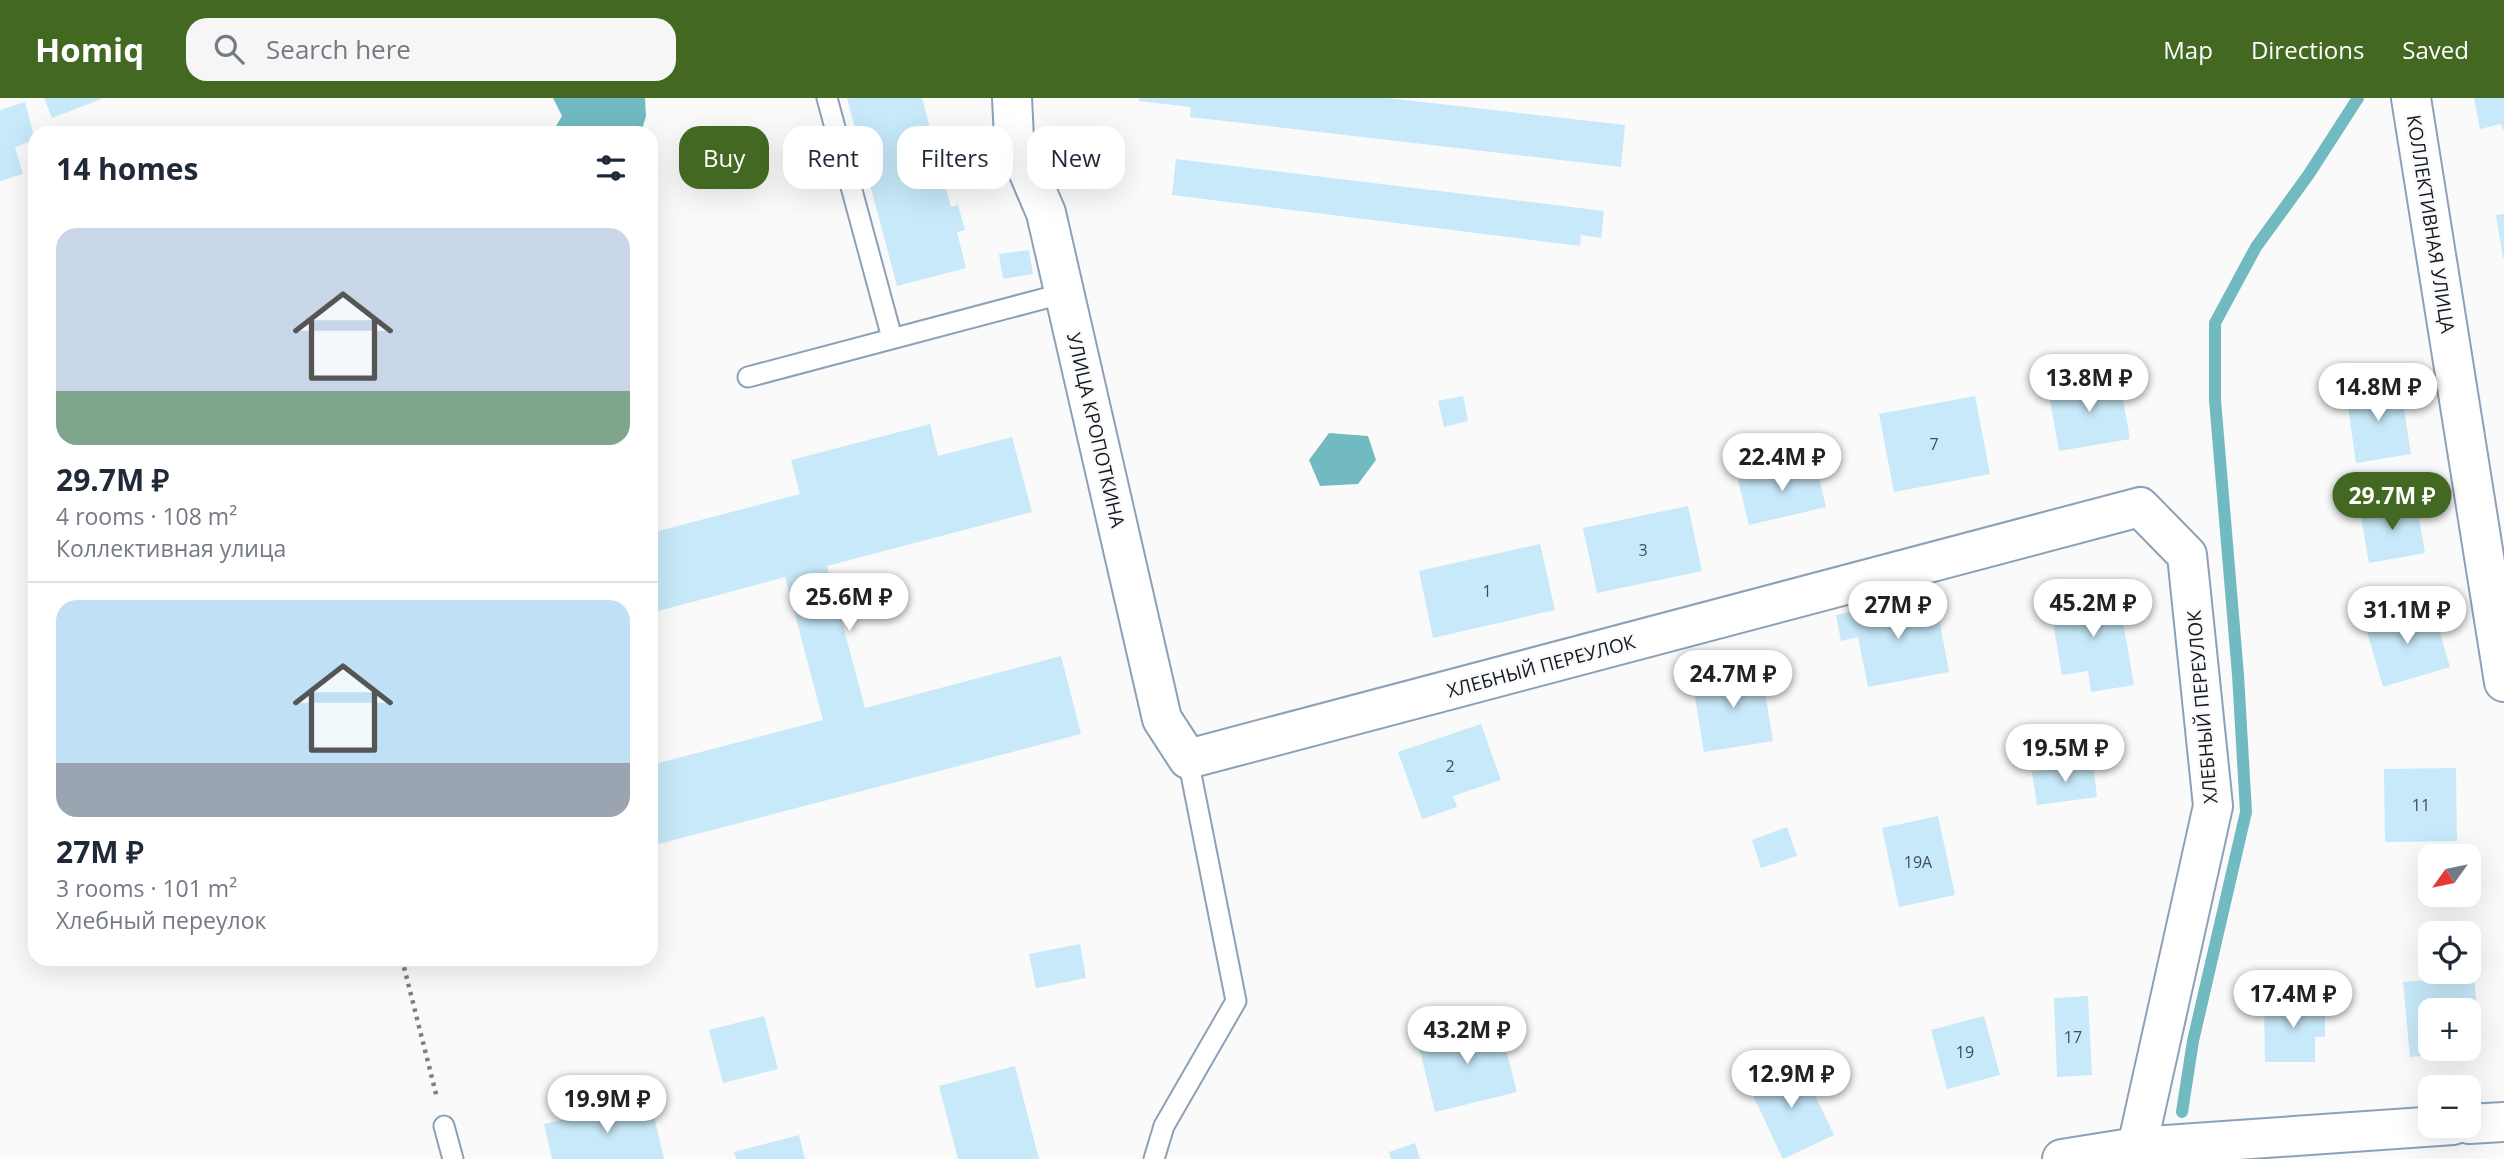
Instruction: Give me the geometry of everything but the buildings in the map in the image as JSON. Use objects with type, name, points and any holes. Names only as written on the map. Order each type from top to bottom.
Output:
[{"type":"street","name":"УЛИЦА КРОПОТКИНА","points":[[1012,98],[1014,138],[1046,213],[1162,719],[1188,759]]},
{"type":"street","name":"КОЛЛЕКТИВНАЯ УЛИЦА","points":[[2411,98],[2504,682]]},
{"type":"street","name":"ХЛЕБНЫЙ ПЕРЕУЛОК","points":[[1188,759],[2140,507],[2187,555],[2214,806],[2137,1147]]},
{"type":"street","points":[[2481,1123],[2504,1122]]},
{"type":"street","points":[[2062,1159],[2137,1147],[2418,1127]]},
{"type":"lane","points":[[827,98],[892,338]]},
{"type":"lane","points":[[748,377],[1065,293]]},
{"type":"lane","points":[[1157,1155],[1164,1126],[1236,1001],[1188,759]]},
{"type":"lane","points":[[444,1126],[453,1159]]},
{"type":"path","points":[[404,966],[444,1126]]},
{"type":"water","points":[[553,98],[645,98],[646,116],[643,126],[556,126],[562,116]]},
{"type":"water","points":[[1329,433],[1368,436],[1376,460],[1358,484],[1320,486],[1309,460]]},
{"type":"waterway","points":[[2182,1112],[2193,1041],[2246,812],[2238,675],[2215,400],[2215,323],[2256,247],[2309,174],[2358,98]]}]
